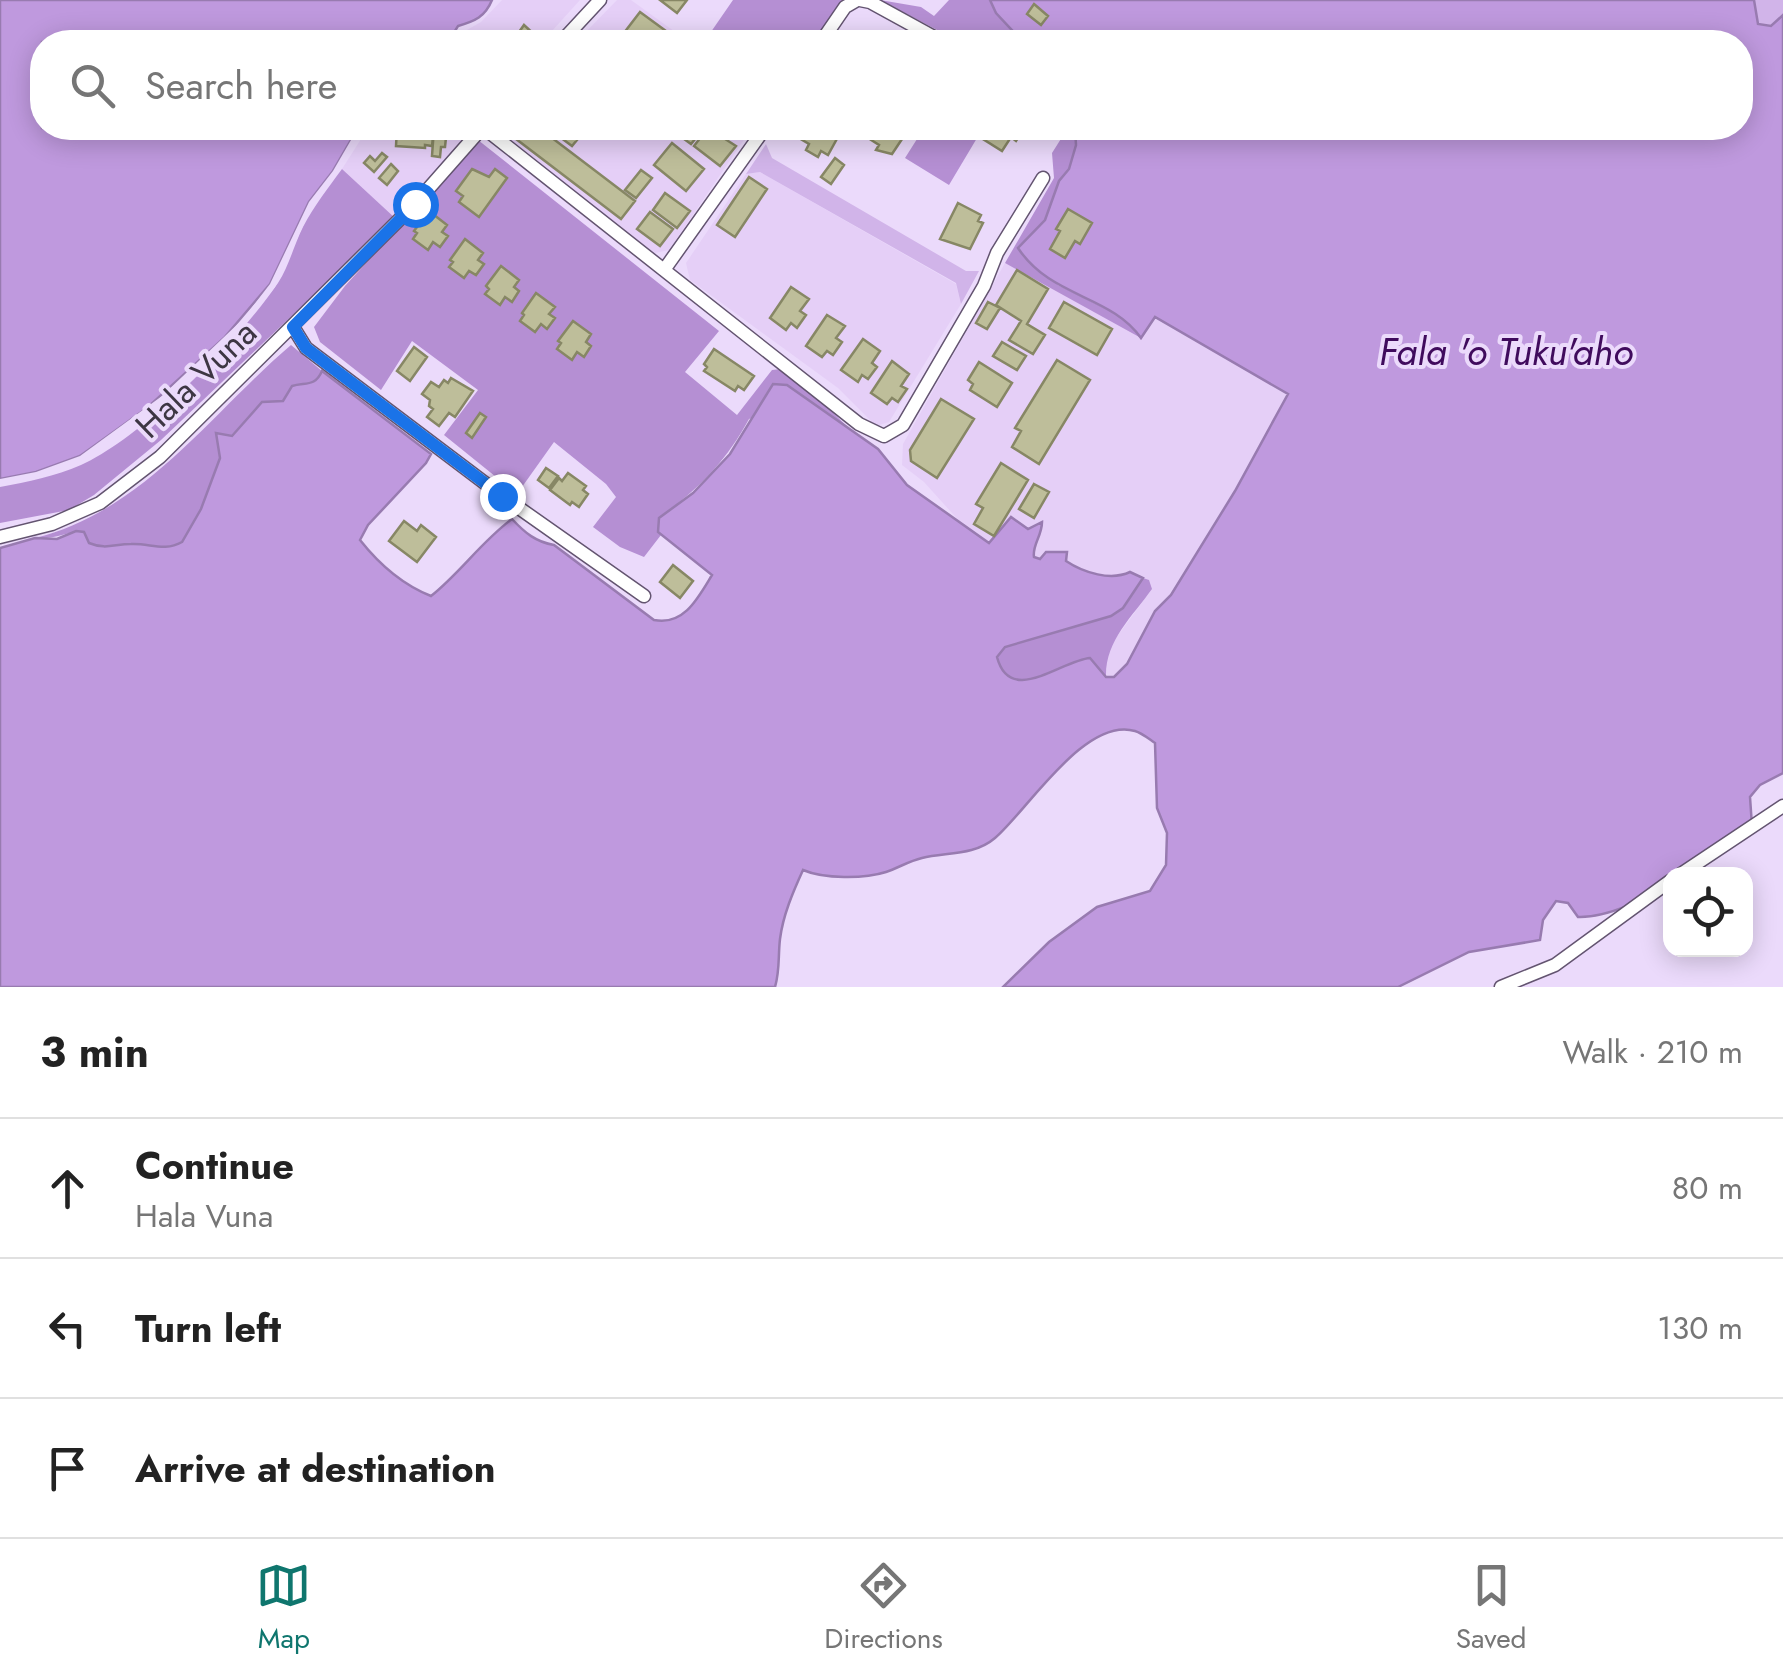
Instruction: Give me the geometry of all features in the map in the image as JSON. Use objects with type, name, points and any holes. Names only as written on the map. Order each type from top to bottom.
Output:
[{"type":"street","points":[[572,30],[600,0]]},
{"type":"street","points":[[830,30],[845,7],[858,0],[870,2],[921,30]]},
{"type":"street","name":"Hala Vuna","points":[[0,536],[52,524],[100,502],[160,457],[415,204],[472,140]]},
{"type":"street","points":[[498,140],[858,424],[884,436],[904,426],[984,286],[997,253],[1043,178]]},
{"type":"street","points":[[664,270],[756,140]]},
{"type":"street","points":[[293,327],[306,348],[502,496],[644,596]]},
{"type":"street","points":[[1691,867],[1783,806]]},
{"type":"street","points":[[1500,987],[1555,965],[1663,887]]},
{"type":"shaded area","points":[[502,0],[580,0],[553,30],[467,30],[481,22]]},
{"type":"shaded area","points":[[617,0],[631,0],[672,30],[588,30]]},
{"type":"shaded area","points":[[733,0],[844,0],[823,30],[712,30]]},
{"type":"shaded area","points":[[880,0],[921,7],[934,16],[949,0],[990,0],[1012,30],[937,30]]},
{"type":"shaded area","points":[[1737,0],[1783,0],[1783,76],[1753,52],[1753,30],[1739,30]]},
{"type":"shaded area","points":[[360,140],[462,140],[395,218],[342,169]]},
{"type":"shaded area","points":[[478,140],[719,331],[685,372],[737,415],[772,370],[781,369],[863,442],[805,399],[749,419],[710,474],[659,518],[661,535],[644,557],[620,547],[593,527],[616,497],[606,484],[554,442],[517,494],[444,435],[478,390],[412,341],[381,390],[320,342],[314,327],[345,286]]},
{"type":"shaded area","points":[[507,140],[744,140],[669,250],[655,253]]},
{"type":"shaded area","points":[[916,140],[976,140],[949,185],[905,158]]},
{"type":"shaded area","points":[[1060,140],[1076,140],[1069,169],[1059,181],[1045,220],[1018,248],[1058,285],[1128,320],[1141,338],[1005,263],[1054,178],[1052,153]]},
{"type":"shaded area","points":[[766,144],[772,158],[966,271],[979,271],[961,304],[956,283],[760,172],[746,174]]},
{"type":"shaded area","points":[[342,169],[395,218],[161,440],[94,495],[69,510],[0,523],[0,487],[61,472],[105,452],[160,410],[215,358],[278,283],[307,219]]},
{"type":"shaded area","points":[[760,172],[956,284],[961,304],[889,422],[876,426],[838,388],[690,280],[686,263],[746,174]]},
{"type":"shaded area","points":[[1005,263],[1141,337],[1155,316],[1288,393],[1235,491],[1171,595],[1155,611],[1127,664],[1114,677],[1106,677],[1106,659],[1113,642],[1152,589],[1121,576],[1096,574],[1074,566],[1066,560],[1066,552],[1046,552],[1040,560],[1034,557],[1032,549],[1039,540],[1028,529],[990,543],[961,523],[924,482],[902,465],[903,444]]},
{"type":"shaded area","points":[[291,345],[322,371],[320,375],[312,383],[301,384],[283,401],[262,402],[232,436],[216,434],[220,458],[201,509],[182,542],[173,547],[122,545],[109,549],[89,543],[83,532],[35,538],[74,525],[143,483]]},
{"type":"shaded area","points":[[1143,578],[1149,580],[1152,589],[1115,641],[1106,677],[1090,658],[1024,680],[1013,679],[1004,671],[997,657],[1005,647],[1111,616],[1124,608]]},
{"type":"water","points":[[0,0],[492,0],[479,18],[456,30],[30,30],[30,140],[351,140],[309,202],[270,284],[224,338],[147,408],[80,456],[36,472],[0,479]]},
{"type":"water","name":"Fala 'o Tuku'aho","points":[[990,0],[1754,0],[1758,24],[1771,26],[1783,15],[1783,773],[1760,785],[1750,797],[1752,826],[1690,867],[1663,867],[1663,887],[1640,901],[1614,911],[1578,917],[1568,903],[1556,901],[1543,920],[1540,940],[1469,952],[1398,987],[1003,987],[1049,942],[1097,907],[1150,891],[1166,865],[1167,833],[1157,808],[1155,743],[1135,731],[1116,730],[1077,751],[987,844],[922,858],[867,876],[833,876],[803,870],[783,921],[775,987],[0,987],[0,548],[35,538],[57,539],[76,531],[84,532],[89,543],[100,546],[163,547],[182,542],[201,509],[220,458],[216,433],[232,436],[262,402],[283,401],[292,386],[313,382],[322,371],[431,454],[368,525],[360,540],[392,573],[431,596],[512,519],[531,536],[554,545],[654,620],[674,619],[695,601],[712,575],[658,532],[659,518],[693,493],[730,454],[773,384],[787,385],[878,449],[907,485],[989,543],[1011,517],[1028,529],[1042,522],[1034,557],[1040,559],[1046,552],[1067,552],[1066,561],[1089,572],[1115,576],[1130,572],[1143,578],[1123,608],[1111,616],[1005,647],[997,657],[1013,679],[1038,677],[1090,658],[1106,677],[1114,677],[1127,664],[1155,611],[1171,595],[1235,491],[1288,394],[1155,317],[1141,338],[1114,313],[1047,277],[1018,248],[1045,220],[1059,181],[1069,169],[1076,140],[1753,140],[1753,30],[1012,30]]},
{"type":"pier","points":[[351,140],[356,140],[337,174],[313,204],[275,287],[246,322],[165,400],[83,460],[37,477],[0,484],[0,479],[36,472],[80,456],[162,396],[243,319],[270,284],[309,202]]},
{"type":"building","points":[[660,0],[687,0],[677,13]]},
{"type":"building","points":[[1034,4],[1048,16],[1041,25],[1027,14]]},
{"type":"building","points":[[640,12],[665,30],[626,30]]},
{"type":"building","points":[[396,140],[433,140],[432,146],[425,148],[396,146]]},
{"type":"building","points":[[433,140],[446,140],[440,157],[432,156]]},
{"type":"building","points":[[517,140],[555,140],[635,201],[621,219]]},
{"type":"building","points":[[699,140],[727,140],[736,146],[720,166],[694,146]]},
{"type":"building","points":[[802,140],[836,140],[828,155],[821,151],[818,157],[806,150],[809,144]]},
{"type":"building","points":[[871,140],[901,140],[892,154],[876,150],[879,145]]},
{"type":"building","points":[[985,140],[1009,140],[1002,151]]},
{"type":"building","points":[[672,143],[704,169],[686,191],[654,165]]},
{"type":"building","points":[[382,153],[387,157],[374,172],[364,163],[370,156],[375,161]]},
{"type":"building","points":[[835,158],[844,165],[831,184],[821,177]]},
{"type":"building","points":[[391,164],[398,171],[387,185],[379,178]]},
{"type":"building","points":[[472,169],[489,177],[495,169],[507,178],[479,217],[459,202],[463,196],[456,191]]},
{"type":"building","points":[[641,170],[652,178],[636,198],[625,190]]},
{"type":"building","points":[[749,177],[767,189],[735,237],[717,225]]},
{"type":"building","points":[[665,193],[690,211],[677,228],[653,210]]},
{"type":"building","points":[[958,203],[981,215],[978,221],[983,223],[970,249],[940,239]]},
{"type":"building","points":[[1068,209],[1092,223],[1080,244],[1075,241],[1065,258],[1050,249]]},
{"type":"building","points":[[429,211],[447,225],[442,232],[448,236],[440,247],[433,242],[428,250],[413,239],[417,233],[414,231]]},
{"type":"building","points":[[650,212],[673,229],[660,246],[637,229]]},
{"type":"building","points":[[465,239],[483,253],[478,260],[484,264],[476,275],[469,271],[464,278],[449,267]]},
{"type":"building","points":[[501,266],[519,280],[514,287],[519,291],[512,302],[505,297],[500,305],[485,294],[489,289],[486,286]]},
{"type":"building","points":[[1017,270],[1048,289],[1027,324],[1045,335],[1033,354],[1009,340],[1021,321],[996,305]]},
{"type":"building","points":[[791,287],[809,299],[800,311],[806,315],[797,328],[791,323],[786,330],[770,318]]},
{"type":"building","points":[[536,293],[555,307],[549,314],[555,318],[547,329],[541,324],[535,332],[520,321]]},
{"type":"building","points":[[988,302],[1000,308],[987,329],[976,323]]},
{"type":"building","points":[[1064,302],[1112,329],[1097,355],[1049,328]]},
{"type":"building","points":[[827,315],[845,326],[836,338],[842,342],[833,355],[827,351],[822,357],[806,346]]},
{"type":"building","points":[[573,321],[591,334],[586,342],[591,346],[584,357],[577,352],[572,360],[557,349],[561,343],[558,341]]},
{"type":"building","points":[[863,339],[880,351],[872,363],[877,367],[868,379],[862,375],[858,382],[841,370]]},
{"type":"building","points":[[1002,342],[1026,356],[1017,370],[993,356]]},
{"type":"building","points":[[414,347],[427,357],[410,381],[397,371]]},
{"type":"building","points":[[714,349],[754,376],[744,390],[738,386],[735,391],[704,371]]},
{"type":"building","points":[[1057,360],[1090,380],[1039,464],[1012,447],[1021,431],[1015,428]]},
{"type":"building","points":[[892,361],[909,374],[901,386],[907,389],[898,402],[892,398],[887,404],[871,393]]},
{"type":"building","points":[[979,362],[1012,383],[997,407],[970,390],[973,384],[968,380]]},
{"type":"building","points":[[451,378],[473,391],[455,417],[449,413],[439,426],[427,417],[433,409],[422,394],[431,382],[439,387]]},
{"type":"building","points":[[941,399],[974,419],[937,478],[911,461],[910,450]]},
{"type":"building","points":[[480,413],[486,417],[472,438],[466,433]]},
{"type":"building","points":[[1001,463],[1028,480],[994,536],[974,524],[983,508],[976,504]]},
{"type":"building","points":[[546,468],[558,476],[549,488],[538,480]]},
{"type":"building","points":[[568,473],[586,486],[583,490],[588,494],[579,507],[550,490]]},
{"type":"building","points":[[1034,484],[1049,492],[1034,518],[1019,509]]},
{"type":"building","points":[[404,521],[417,531],[421,525],[436,537],[417,562],[389,541]]},
{"type":"building","points":[[673,565],[693,581],[680,598],[660,582]]},
{"type":"route","points":[[415,204],[293,327],[306,348],[502,496]]}]
